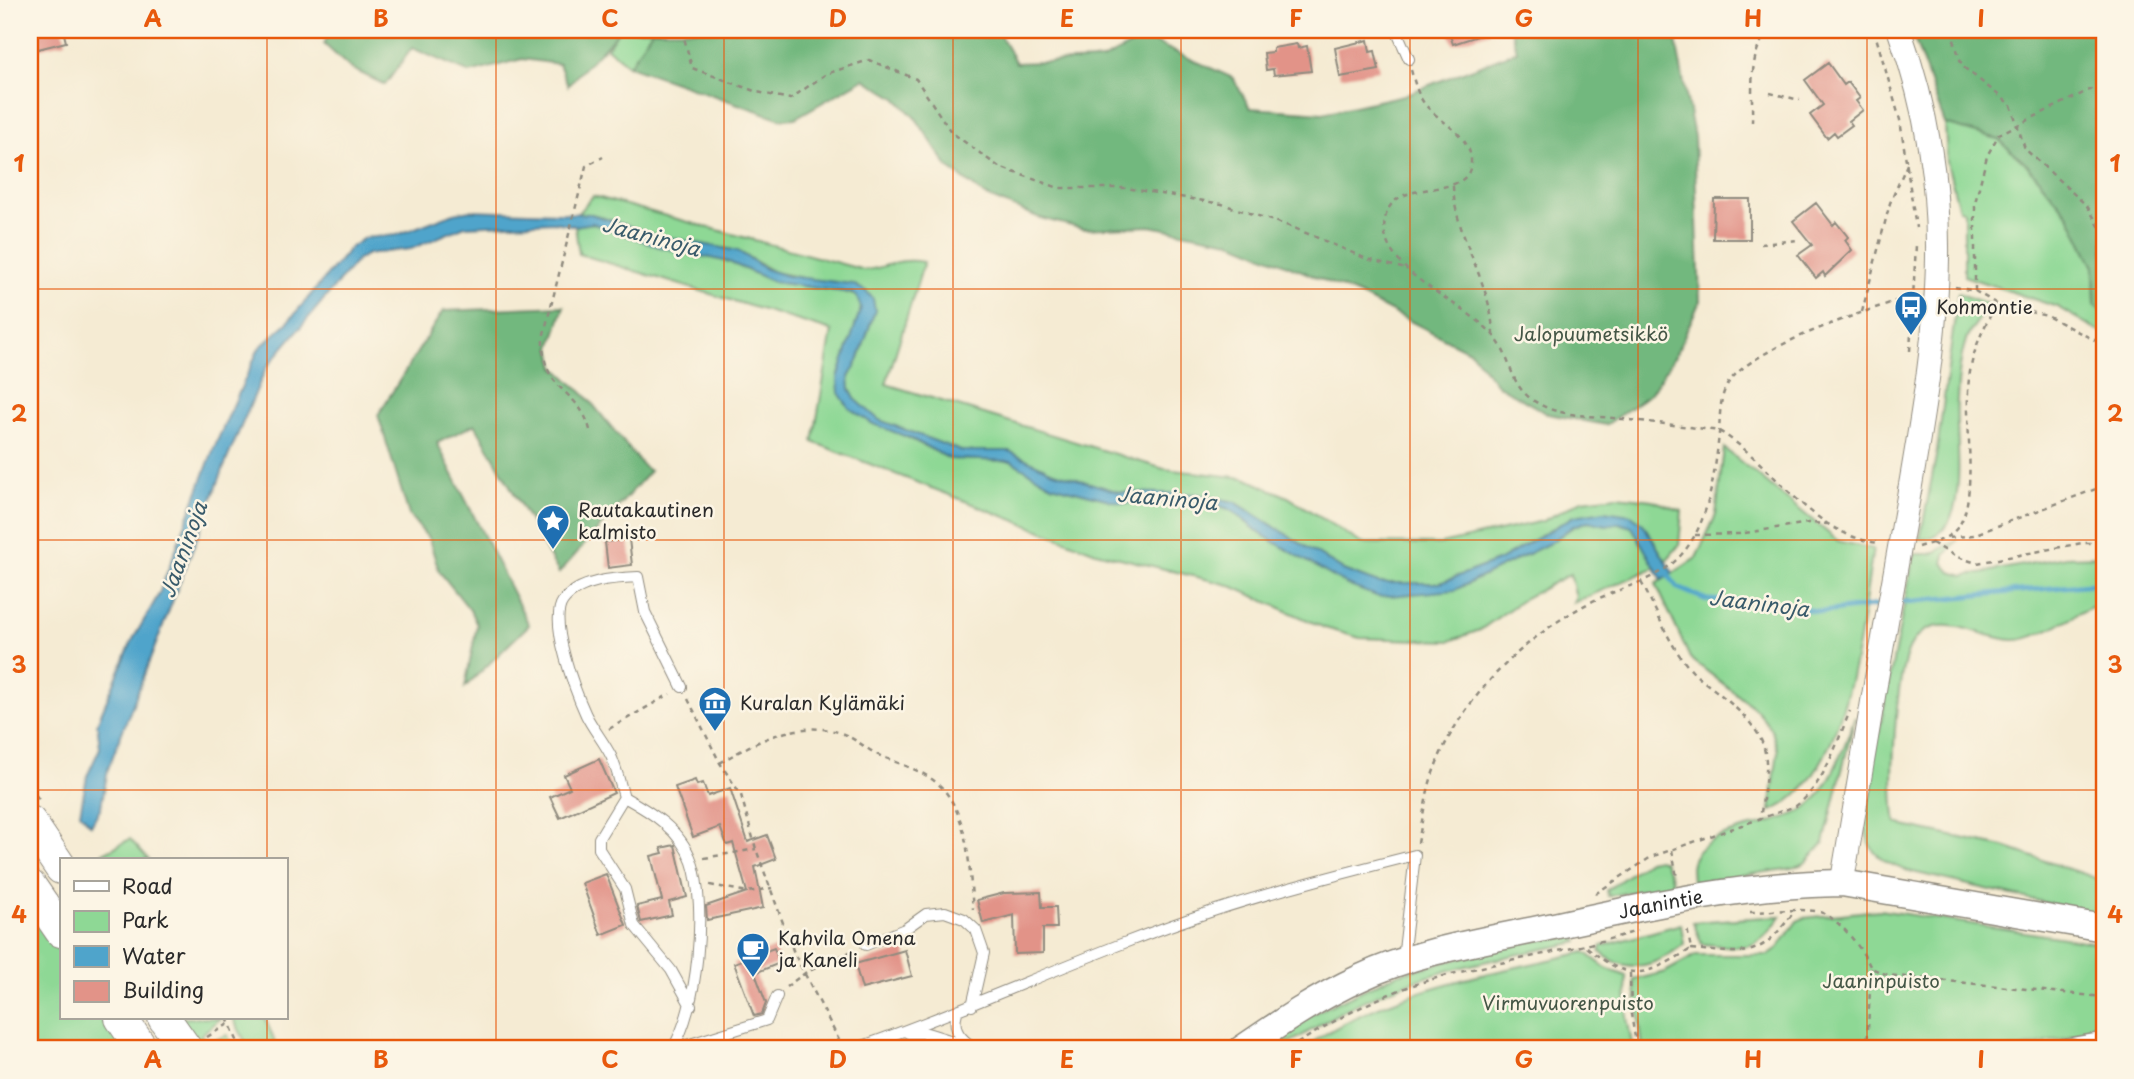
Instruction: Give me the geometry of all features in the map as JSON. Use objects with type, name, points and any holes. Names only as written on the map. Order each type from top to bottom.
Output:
[{"type":"highway","points":[[30,822],[60,867]]},
{"type":"highway","points":[[30,886],[60,930]]},
{"type":"highway","points":[[122,1020],[142,1049]]},
{"type":"highway","points":[[167,1020],[196,1043]]},
{"type":"main road","name":"Jaanintie","points":[[1242,1049],[1309,1004],[1362,977],[1403,962],[1450,948],[1650,905],[1768,887],[1842,883],[2104,928]]},
{"type":"street","points":[[1842,883],[1937,316],[1939,228],[1934,175],[1919,88],[1899,30]]},
{"type":"street","points":[[2063,1049],[2104,1042]]},
{"type":"lane","points":[[1396,30],[1409,59]]},
{"type":"lane","points":[[673,1049],[681,1036],[691,1006],[698,938],[696,884],[692,861],[674,834],[655,814],[624,797],[612,758],[586,715],[565,660],[558,615],[562,602],[572,593],[606,578],[638,577],[645,612],[682,687]]},
{"type":"lane","points":[[624,797],[598,838],[599,849],[625,889],[634,925],[671,970],[691,1006]]},
{"type":"lane","points":[[854,1049],[957,1012],[1214,911],[1415,855],[1403,962]]},
{"type":"lane","points":[[866,945],[905,929],[926,914],[945,912],[964,919],[974,929],[984,953],[972,1006]]},
{"type":"lane","points":[[673,1049],[767,1020],[777,996]]},
{"type":"lane","points":[[957,1012],[954,1022],[959,1036],[974,1048]]},
{"type":"lane","points":[[901,1033],[927,1033],[974,1048]]},
{"type":"path","points":[[682,30],[692,68],[757,92],[790,99],[826,74],[869,60],[916,79],[951,132],[999,167],[1059,188],[1126,188],[1222,204],[1292,227],[1367,259],[1406,269]]},
{"type":"path","points":[[1752,122],[1755,65],[1761,37],[1771,30]]},
{"type":"path","points":[[1874,30],[1892,86],[1908,162],[1916,239],[1909,354]]},
{"type":"path","points":[[1951,30],[1962,66],[2011,105],[2025,149],[2087,206],[2104,234]]},
{"type":"path","points":[[1409,59],[1423,101],[1452,127],[1469,149],[1469,173],[1453,186],[1415,191],[1391,204],[1386,214],[1384,230],[1388,245],[1406,269],[1493,335]]},
{"type":"path","points":[[1975,291],[1975,203],[1987,156],[1999,134],[2104,83]]},
{"type":"path","points":[[1770,93],[1800,100]]},
{"type":"path","points":[[590,429],[582,410],[548,374],[542,359],[543,338],[586,166],[603,158]]},
{"type":"path","points":[[1863,312],[1891,203],[1908,162]]},
{"type":"path","points":[[1453,186],[1463,240],[1493,310],[1493,335],[1514,382],[1526,394],[1552,410],[1719,431]]},
{"type":"path","points":[[1761,244],[1798,240]]},
{"type":"path","points":[[1956,288],[1975,291],[1997,304]]},
{"type":"path","points":[[1415,855],[1435,767],[1458,720],[1500,671],[1560,620],[1611,592],[1650,578],[1674,563],[1695,535],[1702,521],[1716,461],[1727,384],[1759,356],[1863,312],[1914,295]]},
{"type":"path","points":[[1948,538],[1973,535],[2104,486]]},
{"type":"path","points":[[1695,535],[1738,534],[1808,523],[1829,524]]},
{"type":"path","points":[[1931,543],[1957,557],[1977,563],[2082,544],[2104,543]]},
{"type":"path","points":[[1641,582],[1657,610],[1666,636],[1693,672],[1748,718],[1761,735],[1766,751],[1760,819]]},
{"type":"path","points":[[598,736],[682,687],[720,763],[741,795],[756,849],[794,953],[844,1049]]},
{"type":"path","points":[[1592,896],[1628,870],[1672,850],[1760,819],[1776,816],[1811,795],[1854,701]]},
{"type":"path","points":[[720,763],[759,741],[810,729],[842,733],[877,754],[920,773],[944,789],[959,816],[968,853],[974,929]]},
{"type":"path","points":[[692,861],[756,849]]},
{"type":"path","points":[[1672,850],[1678,881]]},
{"type":"path","points":[[696,884],[748,892],[772,888]]},
{"type":"path","points":[[1742,912],[1821,912],[1837,923],[1865,954],[1871,968],[1867,1049]]},
{"type":"path","points":[[1587,947],[1600,958],[1630,972],[1646,973],[1691,949],[1745,953],[1761,948],[1774,938],[1793,912]]},
{"type":"path","points":[[1687,928],[1691,949]]},
{"type":"path","points":[[1289,1049],[1333,1022],[1431,979],[1587,947],[1641,930]]},
{"type":"path","points":[[777,996],[805,973],[866,945]]},
{"type":"path","points":[[1871,968],[1888,975],[1923,980],[2104,997]]},
{"type":"path","points":[[1630,972],[1631,1014],[1637,1049]]},
{"type":"path","points":[[228,1020],[241,1049]]},
{"type":"path","points":[[196,1043],[230,1023]]},
{"type":"green space","points":[[331,30],[619,30],[568,86],[559,64],[522,59],[470,73],[412,48],[385,85],[350,68],[324,44]]},
{"type":"green space","points":[[619,30],[652,30],[629,66],[607,48]]},
{"type":"green space","name":"Jalopuumetsikkö","points":[[652,30],[997,30],[1016,63],[1102,60],[1133,44],[1149,40],[1233,78],[1250,108],[1323,113],[1404,95],[1517,51],[1511,30],[1674,30],[1694,137],[1700,301],[1676,354],[1650,394],[1606,425],[1548,414],[1497,385],[1471,352],[1359,295],[1230,241],[1150,226],[1084,229],[1040,218],[986,196],[948,167],[917,120],[896,98],[864,79],[795,118],[781,119],[629,66]]},
{"type":"green space","points":[[1911,30],[2104,30],[2104,314],[2095,305],[2094,267],[2069,215],[2028,166],[1998,139],[1945,124]]},
{"type":"green space","points":[[1945,124],[1998,139],[2028,166],[2069,215],[2094,267],[2095,305],[2104,314],[2104,334],[2057,307],[1964,276],[1964,211],[1959,210],[1947,162]]},
{"type":"green space","points":[[593,196],[864,270],[906,261],[924,262],[886,384],[1164,469],[1245,478],[1288,497],[1361,543],[1441,544],[1543,521],[1582,500],[1617,496],[1652,500],[1682,511],[1679,545],[1666,561],[1643,524],[1631,515],[1574,516],[1500,560],[1440,583],[1378,583],[1343,570],[1235,502],[1119,492],[1050,471],[1009,451],[961,451],[879,420],[855,399],[850,389],[849,377],[858,361],[875,310],[866,291],[774,272],[738,251],[655,235],[592,214],[576,215]]},
{"type":"green space","points":[[593,223],[660,247],[729,262],[774,282],[840,291],[857,296],[861,308],[838,378],[849,408],[950,459],[1011,461],[1052,485],[1121,503],[1212,503],[1231,510],[1261,534],[1347,585],[1455,590],[1588,521],[1607,525],[1619,523],[1632,527],[1656,567],[1573,603],[1576,597],[1570,574],[1525,598],[1480,630],[1450,641],[1360,638],[1325,628],[1229,585],[1096,552],[813,442],[832,331],[579,254],[575,226]]},
{"type":"green space","points":[[1958,293],[1990,305],[1970,332],[1961,358],[1957,399],[1958,482],[1955,504],[1949,522],[1938,534],[1920,539],[1937,451]]},
{"type":"green space","points":[[564,306],[551,348],[555,367],[586,396],[650,471],[559,573],[475,424],[437,443],[529,625],[465,687],[477,625],[470,610],[439,571],[429,539],[409,515],[378,415],[443,311]]},
{"type":"green space","points":[[1724,448],[1838,541],[1873,549],[1856,656],[1834,735],[1817,769],[1796,795],[1770,811],[1778,751],[1772,731],[1757,710],[1690,658],[1656,584],[1696,558],[1716,515]]},
{"type":"green space","points":[[1958,540],[1945,555],[1943,563],[1951,572],[1964,576],[2066,557],[2104,556],[2104,609],[2091,607],[2041,633],[2021,640],[2004,639],[1948,626],[1930,628],[1915,639],[1905,662],[1897,707],[1893,785],[1896,822],[2004,847],[2104,881],[2104,916],[1908,871],[1884,861],[1871,848],[1866,830],[1865,804],[1914,554],[1931,554]]},
{"type":"green space","points":[[1855,717],[1824,843],[1805,863],[1793,868],[1692,883],[1692,860],[1703,846],[1716,838],[1783,819],[1811,804],[1831,775]]},
{"type":"green space","points":[[130,839],[147,858],[94,858]]},
{"type":"green space","points":[[1648,861],[1664,861],[1674,885],[1608,896],[1607,890]]},
{"type":"green space","points":[[30,908],[60,952],[60,1020],[105,1020],[124,1049],[30,1049]]},
{"type":"green space","name":"Jaaninpuisto","points":[[1879,910],[2104,944],[2104,1030],[2017,1049],[1643,1049],[1634,980],[1665,972],[1696,955],[1768,955],[1778,948],[1797,921],[1804,918]]},
{"type":"green space","points":[[1781,916],[1772,929],[1756,943],[1739,947],[1702,944],[1693,922]]},
{"type":"green space","points":[[1681,924],[1684,944],[1653,962],[1632,966],[1611,960],[1600,952],[1602,946]]},
{"type":"green space","points":[[1577,937],[1578,942],[1458,968],[1399,986],[1343,1011],[1294,1040],[1262,1049],[1312,1014],[1397,974],[1529,941]]},
{"type":"green space","name":"Virmuvuorenpuisto","points":[[1585,952],[1606,968],[1626,976],[1627,1018],[1633,1049],[1303,1049],[1334,1029],[1403,998],[1438,986]]},
{"type":"green space","points":[[181,1020],[219,1020],[201,1035],[206,1043],[227,1035],[235,1049],[202,1049]]},
{"type":"green space","points":[[234,1020],[266,1020],[278,1049],[249,1049]]},
{"type":"water","points":[[470,210],[591,214],[655,235],[738,251],[766,269],[787,276],[853,284],[873,299],[875,310],[858,361],[849,377],[850,389],[855,399],[879,420],[961,451],[1009,451],[1051,471],[1119,492],[1196,494],[1235,502],[1343,570],[1378,583],[1440,583],[1500,560],[1574,516],[1604,511],[1631,515],[1643,524],[1673,573],[1662,580],[1632,527],[1619,523],[1606,525],[1588,521],[1455,590],[1379,597],[1347,585],[1261,534],[1231,510],[1212,503],[1121,503],[1052,485],[1011,461],[950,459],[910,438],[873,424],[849,408],[839,393],[838,378],[861,308],[857,297],[851,293],[774,282],[729,262],[660,247],[592,223],[575,226],[554,222],[465,226],[411,249],[368,254],[358,259],[266,368],[228,457],[108,769],[101,807],[91,825],[80,813],[87,776],[100,748],[97,723],[132,641],[159,594],[214,448],[259,348],[287,323],[350,248],[364,238],[397,235],[454,213]]},
{"type":"building","points":[[30,30],[63,30],[66,42],[30,51]]},
{"type":"building","points":[[1448,30],[1490,30],[1490,32],[1453,44]]},
{"type":"building","points":[[1368,40],[1370,52],[1375,51],[1379,70],[1340,77],[1335,48]]},
{"type":"building","points":[[1297,44],[1298,48],[1307,46],[1311,71],[1274,75],[1273,69],[1266,70],[1264,53],[1273,52],[1273,48]]},
{"type":"building","points":[[1828,63],[1844,85],[1848,82],[1860,98],[1856,101],[1863,110],[1849,121],[1852,125],[1837,136],[1834,132],[1827,138],[1810,115],[1823,105],[1805,80]]},
{"type":"building","points":[[1714,199],[1750,199],[1750,239],[1713,239]]},
{"type":"building","points":[[1816,203],[1833,225],[1836,222],[1848,237],[1845,240],[1852,250],[1825,276],[1823,272],[1816,278],[1798,255],[1812,245],[1793,221]]},
{"type":"building","points":[[629,539],[632,565],[608,568],[605,542]]},
{"type":"building","points":[[599,759],[614,793],[560,818],[550,797],[570,788],[564,775]]},
{"type":"building","points":[[695,780],[697,785],[703,783],[708,796],[730,788],[748,842],[767,835],[776,859],[755,867],[763,908],[707,920],[706,906],[747,892],[733,843],[727,845],[720,827],[693,837],[675,787]]},
{"type":"building","points":[[675,845],[687,897],[669,902],[672,915],[641,922],[637,906],[662,900],[651,856],[663,853],[661,848]]},
{"type":"building","points":[[606,874],[626,925],[601,935],[582,883]]},
{"type":"building","points":[[1041,892],[1042,907],[1056,907],[1057,928],[1043,928],[1043,953],[1015,954],[1014,915],[983,923],[977,900],[1004,893]]},
{"type":"building","points":[[774,948],[780,963],[755,973],[766,1003],[762,1014],[754,1016],[734,963]]},
{"type":"building","points":[[905,950],[912,976],[862,989],[855,964]]},
{"type":"waterway","name":"Jaaninoja","points":[[1666,572],[1678,588],[1707,600],[1769,603],[1822,612],[1882,605]]},
{"type":"waterway","name":"Jaaninoja","points":[[1895,603],[2104,583]]},
{"type":"place","name":"Kohmontie","points":[[1911,337]]},
{"type":"place","name":"Rautakautinen kalmisto","points":[[553,551]]},
{"type":"place","name":"Kuralan Kylämäki","points":[[715,733]]},
{"type":"place","name":"Kahvila Omena ja Kaneli","points":[[753,979]]}]
